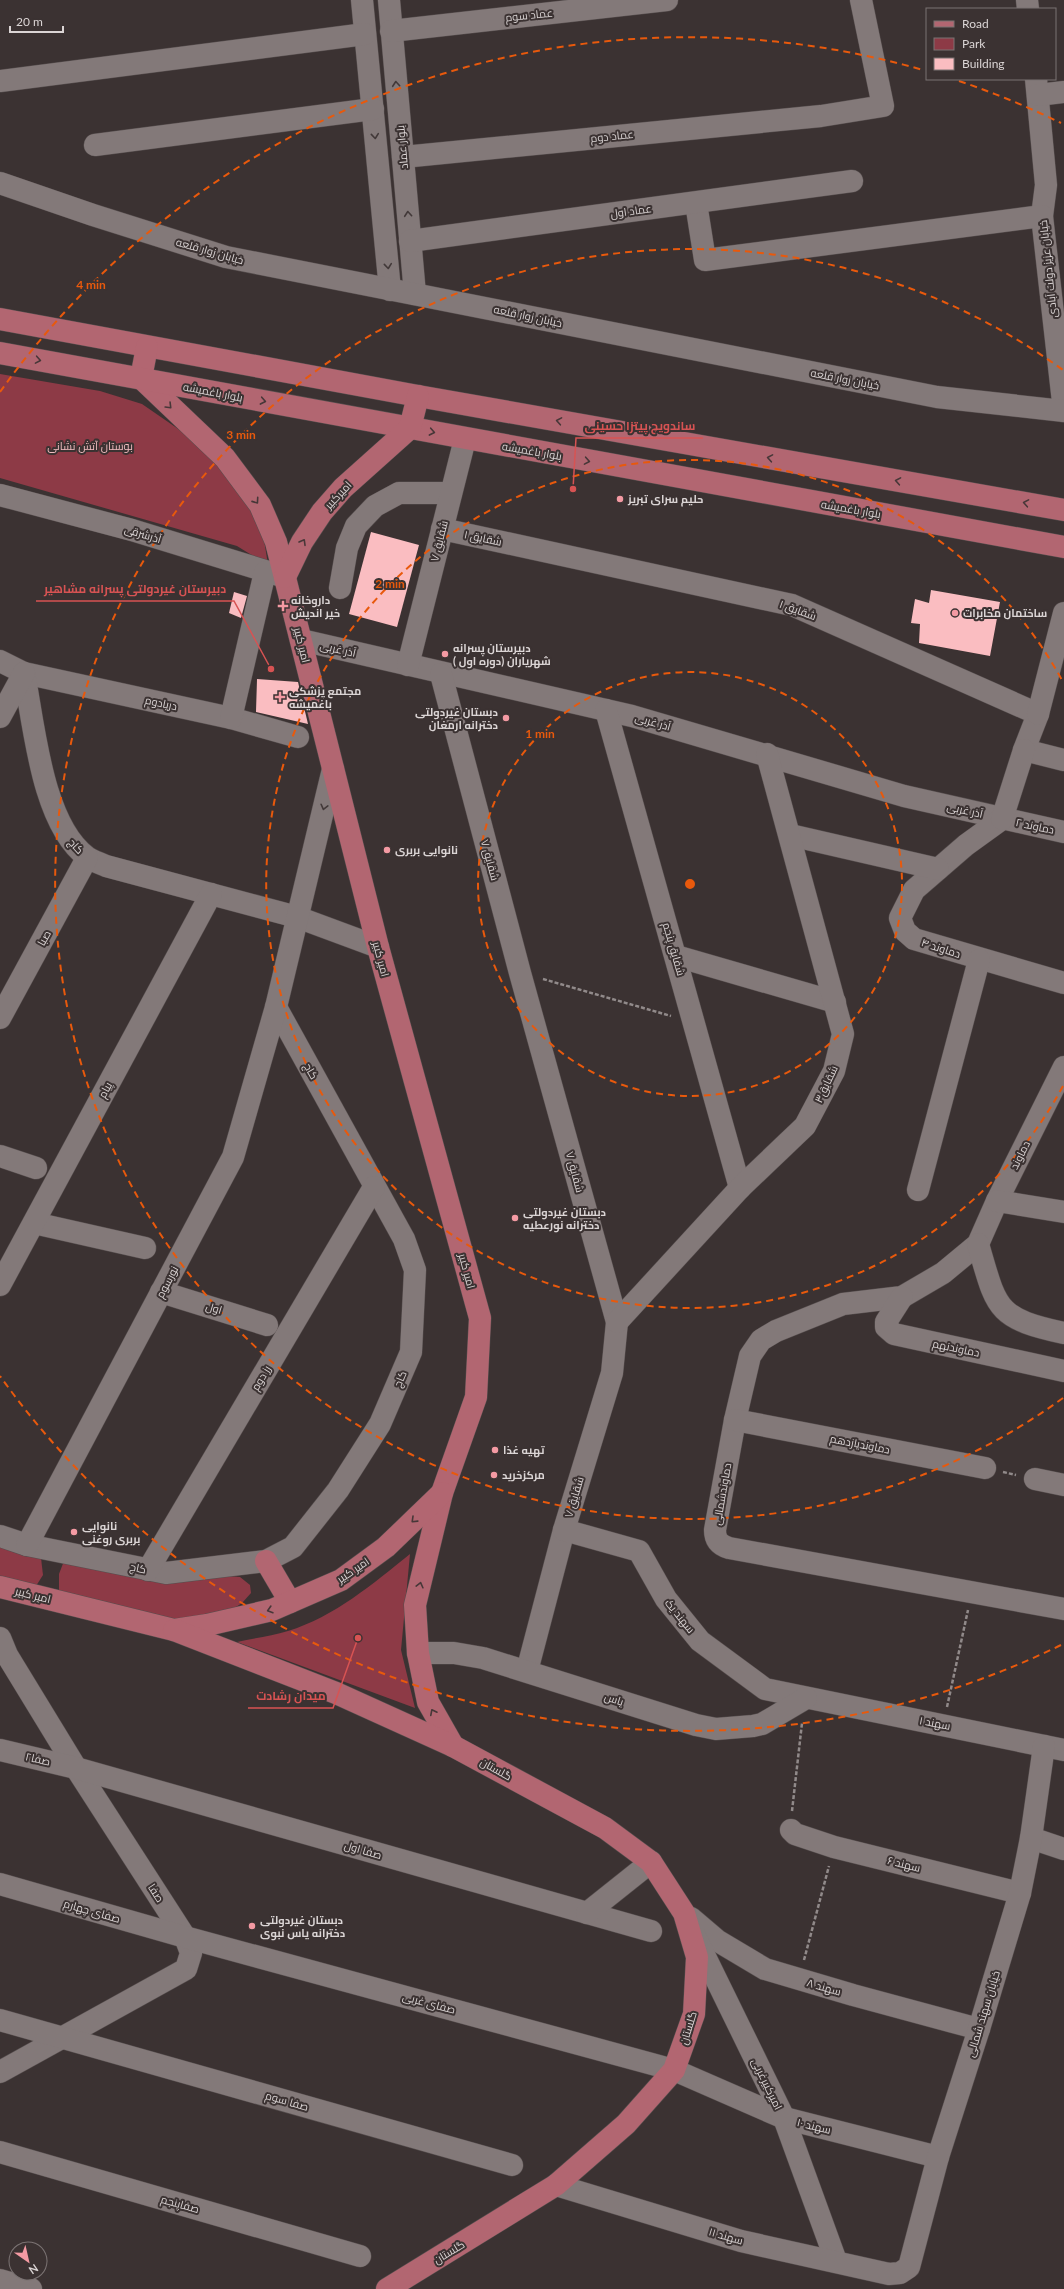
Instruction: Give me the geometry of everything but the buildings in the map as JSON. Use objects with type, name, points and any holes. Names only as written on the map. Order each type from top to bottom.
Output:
[{"type":"main road","points":[[0,319],[418,396],[1064,510]]},
{"type":"main road","points":[[141,378],[147,347]]},
{"type":"main road","name":"بلوار باغمیشه","points":[[0,353],[1064,547]]},
{"type":"main road","name":"امیر کبیر","points":[[0,1587],[174,1630],[264,1612],[290,1602],[341,1580],[386,1547],[442,1493],[476,1397],[480,1318],[378,947],[301,640],[275,574],[276,542],[260,505],[225,458],[141,378]]},
{"type":"main road","points":[[410,428],[418,396]]},
{"type":"main road","name":"امیرکبیر","points":[[275,574],[302,542],[322,512],[343,488],[410,428]]},
{"type":"main road","points":[[442,1493],[415,1605],[418,1653],[428,1702],[453,1746]]},
{"type":"main road","points":[[266,1561],[290,1602]]},
{"type":"main road","name":"گلستان","points":[[174,1630],[336,1693],[453,1746],[605,1828],[651,1862],[684,1913],[697,1957],[694,2014],[674,2070],[626,2124],[556,2185],[387,2289]]},
{"type":"street","points":[[362,0],[390,290]]},
{"type":"street","name":"بلوار عماد","points":[[389,0],[415,294]]},
{"type":"street","name":"عماد سوم","points":[[391,31],[667,0]]},
{"type":"street","name":"عماد دوم","points":[[403,156],[821,116],[884,106],[861,0]]},
{"type":"street","points":[[0,80],[365,34]]},
{"type":"street","points":[[1037,87],[1064,92]]},
{"type":"street","name":"خیابان عزیز دولت آبادی","points":[[1037,87],[1055,184],[1042,216],[1059,324],[1064,411]]},
{"type":"street","points":[[95,145],[373,109]]},
{"type":"street","name":"عماد اول","points":[[410,240],[852,181]]},
{"type":"street","name":"خیابان زوار قلعه","points":[[0,183],[92,215],[226,257],[937,397],[1064,411]]},
{"type":"street","points":[[696,203],[705,260],[1042,216]]},
{"type":"street","name":"شقایق ۷","points":[[408,665],[465,439]]},
{"type":"street","points":[[340,588],[347,548],[356,526],[375,506],[398,493],[451,493]]},
{"type":"street","name":"آذرشرقی","points":[[0,495],[132,530],[275,574]]},
{"type":"street","name":"شقایق ۱","points":[[442,529],[792,605],[1038,714]]},
{"type":"street","points":[[230,718],[275,574]]},
{"type":"street","points":[[1004,809],[1038,714],[1064,613]]},
{"type":"street","name":"آذر غربی","points":[[301,640],[441,674],[606,710],[767,754],[904,796],[1004,809]]},
{"type":"street","points":[[0,661],[24,673],[0,717]]},
{"type":"street","name":"دریادوم","points":[[24,673],[230,718],[298,738]]},
{"type":"street","name":"کاج","points":[[24,673],[47,794],[67,837],[87,858],[106,866],[297,917],[378,947]]},
{"type":"street","name":"شقایق ۷","points":[[441,674],[520,973],[616,1322],[612,1372],[564,1530],[527,1671]]},
{"type":"street","name":"شقایق پنجم","points":[[606,710],[740,1188]]},
{"type":"street","points":[[1024,750],[1064,760]]},
{"type":"street","name":"شقایق۳","points":[[616,1322],[740,1188],[805,1126],[834,1071],[843,1034],[767,754]]},
{"type":"street","points":[[276,1007],[333,770]]},
{"type":"street","name":"دماوند ۲","points":[[1004,809],[1064,832]]},
{"type":"street","name":"دماوند ۴","points":[[1004,809],[914,890],[906,903],[900,918],[905,931],[914,940],[979,960],[1064,983]]},
{"type":"street","points":[[790,835],[938,869]]},
{"type":"street","name":"صبا","points":[[0,1018],[87,858]]},
{"type":"street","name":"پیام","points":[[0,1285],[211,894]]},
{"type":"street","points":[[676,956],[835,1002]]},
{"type":"street","points":[[918,1190],[979,960]]},
{"type":"street","name":"کاج","points":[[0,1536],[27,1545],[166,1573],[266,1561],[293,1547],[338,1490],[380,1424],[411,1352],[415,1270],[404,1239],[276,1007]]},
{"type":"street","name":"نورسوم","points":[[27,1545],[233,1157],[276,1007]]},
{"type":"street","name":"دماوند","points":[[978,1244],[997,1201],[1062,1074]]},
{"type":"street","points":[[0,1156],[36,1168]]},
{"type":"street","name":"رز دوم","points":[[148,1570],[374,1187]]},
{"type":"street","points":[[997,1201],[1064,1212]]},
{"type":"street","points":[[34,1223],[146,1248]]},
{"type":"street","points":[[978,1244],[992,1292],[1000,1307],[1021,1322],[1064,1333]]},
{"type":"street","name":"دماوندشمالی","points":[[978,1244],[943,1273],[902,1297],[843,1304],[776,1331],[761,1340],[750,1356],[735,1420],[715,1530],[716,1536],[720,1544],[729,1548],[1064,1609]]},
{"type":"street","name":"اول","points":[[162,1292],[266,1324]]},
{"type":"street","name":"دماوندنهم","points":[[902,1297],[886,1322],[889,1332],[1064,1371]]},
{"type":"street","name":"دماوندیازدهم","points":[[735,1420],[985,1468]]},
{"type":"street","points":[[1034,1479],[1064,1485]]},
{"type":"street","name":"سهند یک","points":[[564,1530],[639,1551],[666,1599],[700,1640],[765,1689],[806,1698]]},
{"type":"street","name":"صفا","points":[[0,1638],[7,1655],[76,1768],[185,1937],[191,1953],[186,1969],[0,2072]]},
{"type":"street","name":"یاس","points":[[418,1653],[454,1653],[476,1657],[527,1671],[689,1723],[716,1728],[762,1724],[806,1698]]},
{"type":"street","name":"سهند ۱","points":[[806,1698],[1054,1748]]},
{"type":"street","name":"خیابان سهند شمالی","points":[[900,2273],[909,2267],[938,2157],[979,2029],[1020,1892],[1031,1838],[1054,1748]]},
{"type":"street","name":"صفا۲","points":[[0,1750],[76,1768]]},
{"type":"street","name":"صفا اول","points":[[76,1768],[651,1931]]},
{"type":"street","name":"سهند ۶","points":[[791,1830],[795,1834],[834,1847],[1020,1892]]},
{"type":"street","points":[[1031,1838],[1064,1849]]},
{"type":"street","points":[[587,1913],[651,1862]]},
{"type":"street","name":"صفای چهارم","points":[[0,1884],[185,1937]]},
{"type":"street","name":"سهند ۸","points":[[684,1913],[718,1941],[765,1969],[979,2029]]},
{"type":"street","name":"امیرکبیرغربی","points":[[684,1913],[784,2118],[836,2262]]},
{"type":"street","name":"صفای غربی","points":[[185,1937],[674,2070]]},
{"type":"street","name":"صفا سوم","points":[[0,2020],[512,2165]]},
{"type":"street","name":"سهند ۱۰","points":[[674,2070],[784,2118],[938,2157]]},
{"type":"street","name":"صفاپنجم","points":[[0,2152],[360,2256]]},
{"type":"street","name":"سهند ۱۱","points":[[556,2185],[741,2241],[889,2274],[900,2273]]},
{"type":"street","points":[[0,2280],[31,2289]]},
{"type":"path","points":[[520,973],[694,1022]]},
{"type":"path","points":[[985,1468],[1034,1479]]},
{"type":"path","points":[[944,1725],[971,1593]]},
{"type":"path","points":[[791,1830],[806,1698]]},
{"type":"path","points":[[799,1979],[834,1847]]},
{"type":"green space","name":"بوستان آتش نشانی","points":[[0,374],[100,391],[142,404],[200,444],[247,502],[263,533],[268,565],[237,546],[0,478]]},
{"type":"green space","points":[[0,1547],[41,1558],[43,1575],[36,1586],[0,1578]]},
{"type":"green space","points":[[410,1554],[401,1650],[415,1708],[237,1642],[288,1631],[321,1617],[353,1598]]},
{"type":"green space","points":[[64,1561],[240,1577],[250,1585],[251,1593],[242,1603],[230,1611],[169,1622],[59,1591],[59,1574]]},
{"type":"place","name":"ساندویچ پیتزا حسینی","points":[[573,489]]},
{"type":"place","name":"حلیم سرای تبریز","points":[[620,499]]},
{"type":"place","name":"داروخانه خیر اندیش","points":[[283,606]]},
{"type":"place","name":"ساختمان مخابرات","points":[[955,613]]},
{"type":"place","name":"دبیرستان پسرانه شهریاران (دوره اول )","points":[[445,654]]},
{"type":"place","name":"دبیرستان غیردولتی پسرانه مشاهیر","points":[[271,669]]},
{"type":"place","name":"مجتمع پزشکی باغمیشه","points":[[280,697]]},
{"type":"place","name":"دبستان غیردولتی دخترانه ارمغان","points":[[506,718]]},
{"type":"place","name":"نانوایی بربری","points":[[387,850]]},
{"type":"place","name":"دبستان غیردولتی دخترانه نورعطیه","points":[[515,1218]]},
{"type":"place","name":"تهیه غذا","points":[[495,1450]]},
{"type":"place","name":"مرکزخرید","points":[[494,1475]]},
{"type":"place","name":"نانوایی بربری روغنی","points":[[74,1532]]},
{"type":"place","name":"میدان رشادت","points":[[358,1638]]},
{"type":"place","name":"دبستان غیردولتی دخترانه یاس نبوی","points":[[252,1926]]}]
